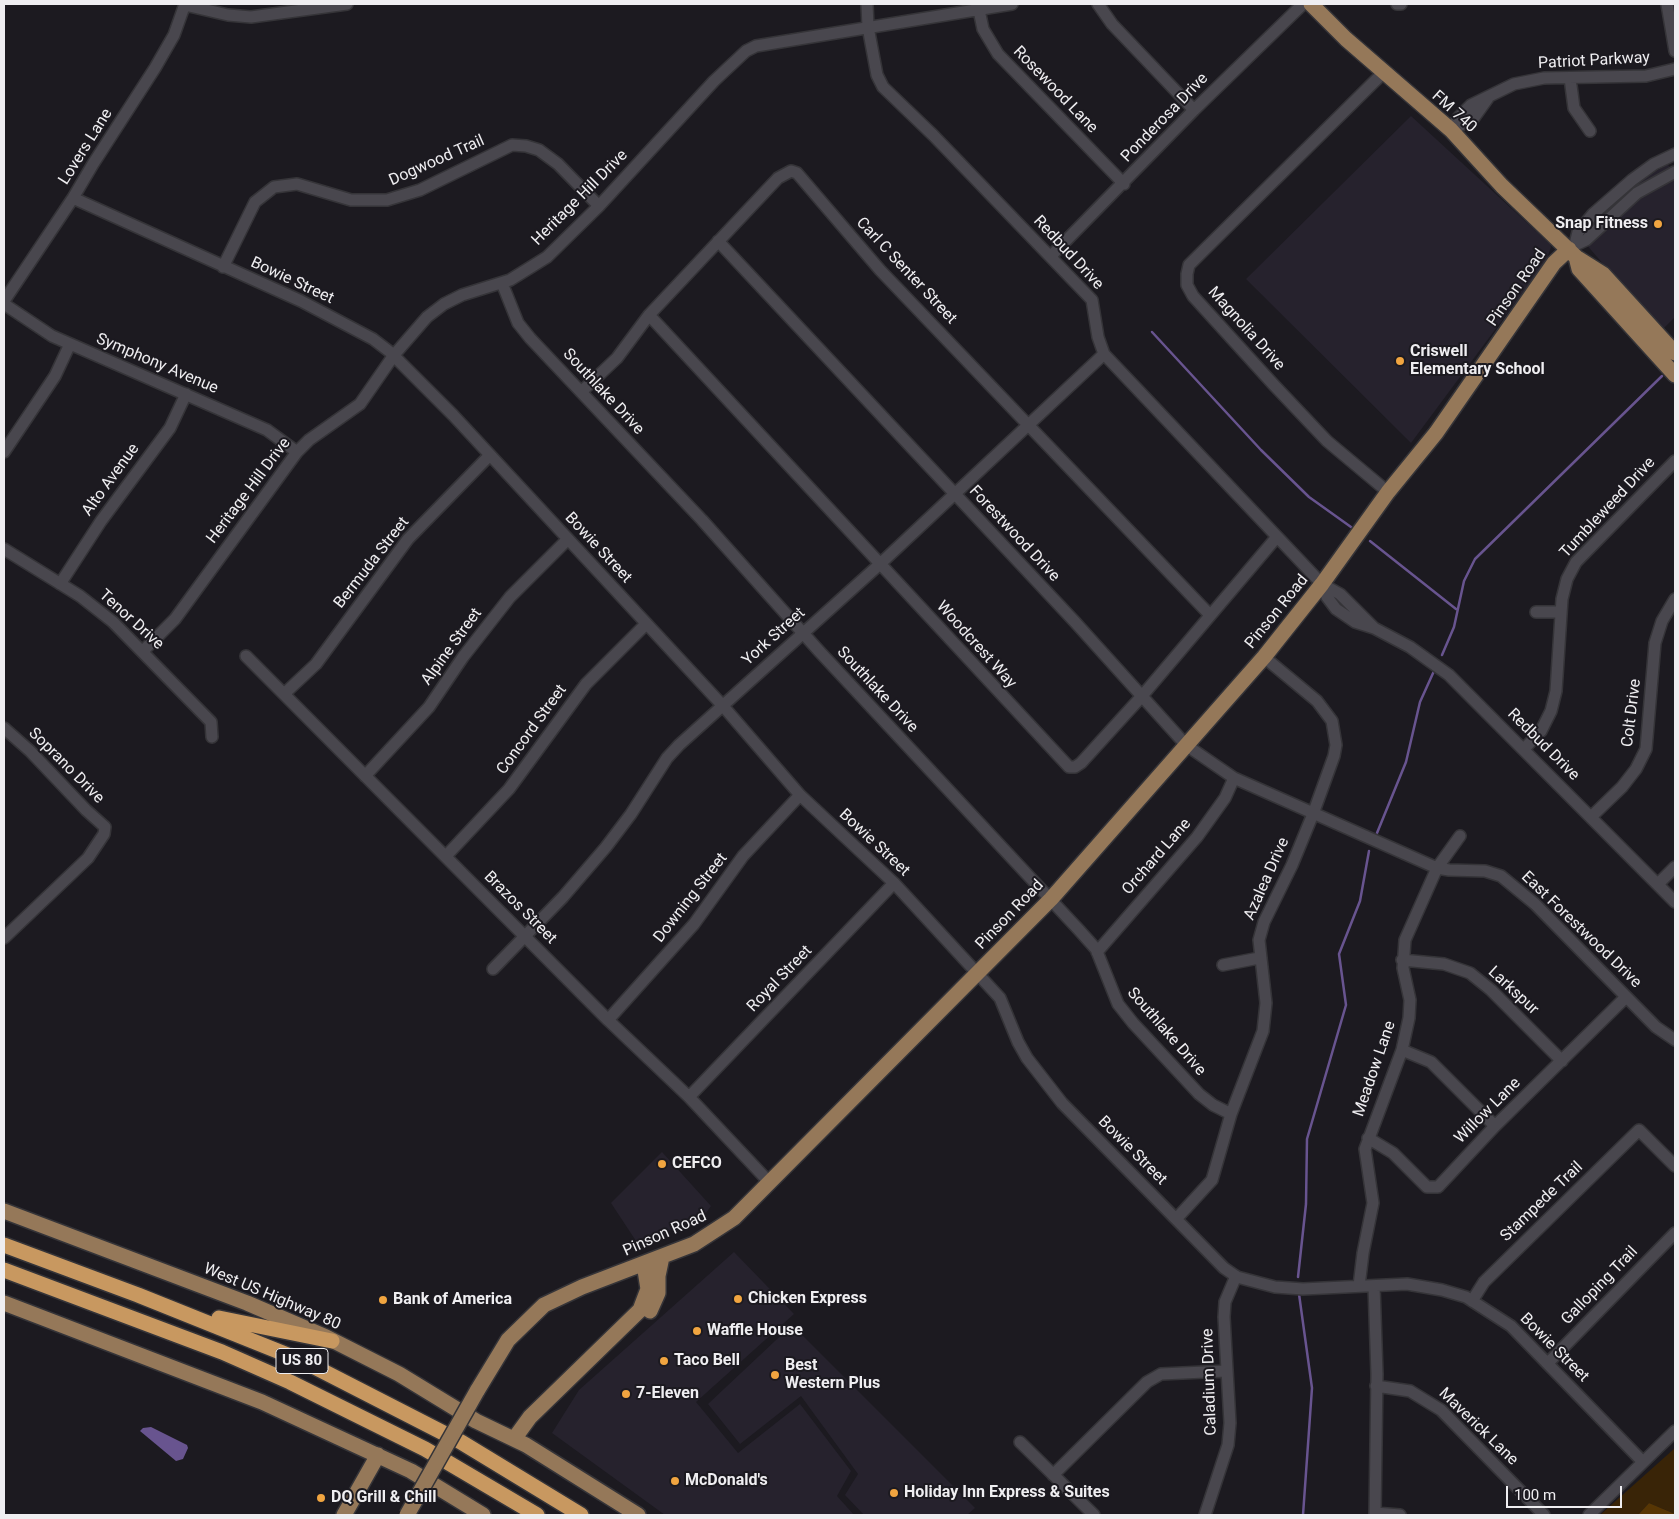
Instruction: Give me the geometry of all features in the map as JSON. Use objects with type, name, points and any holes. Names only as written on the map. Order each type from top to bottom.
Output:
[{"type":"highway","name":"US 80","points":[[4,1245],[275,1349],[390,1404],[478,1451],[582,1515]]},
{"type":"highway","name":"US 80","points":[[4,1270],[246,1362],[334,1402],[440,1457],[537,1515]]},
{"type":"highway","points":[[4,1278],[111,1310]]},
{"type":"highway","points":[[138,1295],[179,1304],[228,1321],[332,1341]]},
{"type":"main road","name":"FM 740","points":[[1311,4],[1346,39],[1451,130],[1502,186],[1573,250]]},
{"type":"main road","name":"Pinson Road","points":[[407,1515],[508,1340],[544,1305],[582,1287],[694,1244],[718,1230],[744,1209],[1050,899],[1264,657],[1322,584],[1388,492],[1460,401],[1554,263],[1573,250]]},
{"type":"main road","points":[[1573,250],[1603,274],[1675,353]]},
{"type":"main road","points":[[1573,250],[1579,269],[1675,375]]},
{"type":"main road","name":"West US Highway 80","points":[[4,1211],[247,1303],[385,1366],[476,1421],[514,1439],[638,1515]]},
{"type":"main road","points":[[600,1350],[624,1337],[651,1310],[658,1293],[658,1276],[662,1257]]},
{"type":"main road","points":[[514,1439],[530,1417],[600,1350],[643,1305],[648,1289],[644,1264]]},
{"type":"main road","points":[[4,1303],[262,1402],[411,1471],[463,1510],[483,1515]]},
{"type":"main road","points":[[344,1515],[378,1455]]},
{"type":"street","points":[[185,4],[228,15],[251,17],[347,4]]},
{"type":"street","name":"Lovers Lane","points":[[4,301],[73,198],[166,51],[185,4]]},
{"type":"street","name":"Redbud Drive","points":[[867,4],[868,27],[876,75],[883,87],[1051,256],[1092,300],[1098,337],[1104,354],[1276,538],[1322,584],[1340,594],[1374,628],[1432,661],[1471,696],[1675,902]]},
{"type":"street","name":"Heritage Hill Drive","points":[[143,650],[175,619],[297,452],[309,440],[355,408],[365,397],[394,355],[421,323],[444,304],[462,295],[502,283],[547,256],[599,206],[714,81],[746,51],[756,46],[1012,4]]},
{"type":"street","points":[[1098,4],[1112,24],[1194,110]]},
{"type":"street","name":"Ponderosa Drive","points":[[1051,256],[1124,184],[1194,110],[1303,4]]},
{"type":"street","points":[[1667,4],[1675,51]]},
{"type":"street","name":"Rosewood Lane","points":[[979,10],[983,29],[998,54],[1124,184]]},
{"type":"street","name":"Patriot Parkway","points":[[1451,130],[1463,112],[1480,100],[1488,98],[1514,84],[1544,78],[1646,76],[1675,69]]},
{"type":"street","name":"Magnolia Drive","points":[[1384,72],[1197,256],[1189,265],[1187,285],[1192,296],[1327,441],[1388,492]]},
{"type":"street","points":[[1570,78],[1574,108],[1590,131]]},
{"type":"street","name":"Dogwood Trail","points":[[223,267],[254,202],[274,187],[297,184],[351,200],[387,200],[420,190],[512,145],[526,146],[539,150],[558,164],[599,206]]},
{"type":"street","points":[[1573,250],[1578,232],[1593,214],[1632,180],[1654,164],[1675,154]]},
{"type":"street","points":[[1573,250],[1636,193],[1671,174],[1667,168],[1675,162]]},
{"type":"street","name":"Carl C Senter Street","points":[[581,392],[618,358],[649,315],[778,178],[784,172],[796,173],[880,270],[1210,615]]},
{"type":"street","name":"Bowie Street","points":[[73,198],[328,315],[373,339],[394,355],[490,455],[723,706],[800,795],[894,883],[1000,998],[1018,1042],[1045,1082],[1118,1160],[1177,1218],[1214,1259],[1236,1276],[1275,1287],[1303,1288],[1407,1284],[1442,1290],[1472,1301],[1511,1326],[1643,1462]]},
{"type":"street","name":"Forestwood Drive","points":[[718,241],[1186,745],[1234,778],[1313,814]]},
{"type":"street","name":"Southlake Drive","points":[[502,283],[518,323],[702,520],[803,633],[1097,952],[1118,1004],[1133,1023],[1199,1094],[1213,1105],[1232,1114]]},
{"type":"street","name":"Symphony Avenue","points":[[4,304],[46,332],[70,344],[267,430],[297,452]]},
{"type":"street","name":"Woodcrest Way","points":[[649,315],[1068,767],[1075,767],[1081,763],[1142,696],[1276,538]]},
{"type":"street","points":[[4,452],[55,376],[70,344]]},
{"type":"street","name":"York Street","points":[[494,968],[525,937],[606,848],[632,814],[667,758],[880,564],[1104,354]]},
{"type":"street","name":"Alto Avenue","points":[[60,584],[101,521],[170,428],[186,394]]},
{"type":"street","name":"Bermuda Street","points":[[284,694],[316,664],[408,539],[490,455]]},
{"type":"street","name":"Tumbleweed Drive","points":[[1524,749],[1540,731],[1551,711],[1556,691],[1561,612],[1567,579],[1576,562],[1673,467]]},
{"type":"street","name":"Alpine Street","points":[[365,776],[429,707],[463,657],[510,596],[568,540]]},
{"type":"street","name":"Tenor Drive","points":[[4,549],[102,612],[143,650],[211,722],[212,737]]},
{"type":"street","name":"Colt Drive","points":[[1591,817],[1622,787],[1636,769],[1646,749],[1655,643],[1662,621],[1675,599]]},
{"type":"street","points":[[1536,612],[1561,612]]},
{"type":"street","name":"Concord Street","points":[[446,856],[509,788],[586,684],[646,624]]},
{"type":"street","name":"Brazos Street","points":[[246,656],[608,1020],[689,1098],[770,1183]]},
{"type":"street","name":"Azalea Drive","points":[[1177,1218],[1212,1180],[1232,1114],[1263,1031],[1266,1017],[1259,940],[1264,922],[1292,865],[1313,814],[1334,756],[1336,745],[1332,721],[1317,701],[1264,657]]},
{"type":"street","name":"Soprano Drive","points":[[4,728],[106,827],[104,834],[88,858],[4,938]]},
{"type":"street","name":"Orchard Lane","points":[[1097,952],[1197,837],[1225,798],[1234,778]]},
{"type":"street","name":"Downing Street","points":[[608,1020],[694,924],[743,856],[800,795]]},
{"type":"street","name":"East Forestwood Drive","points":[[1313,814],[1437,868],[1485,871],[1508,881],[1535,904],[1656,1027],[1675,1040]]},
{"type":"street","name":"Meadow Lane","points":[[1359,1286],[1372,1203],[1365,1159],[1368,1138],[1402,1050],[1410,1006],[1402,960],[1405,940],[1437,868],[1460,836]]},
{"type":"street","points":[[1658,884],[1675,867]]},
{"type":"street","name":"Royal Street","points":[[689,1098],[894,883]]},
{"type":"street","points":[[1222,964],[1260,958]]},
{"type":"street","name":"Larkspur","points":[[1402,960],[1444,964],[1470,973],[1491,990],[1562,1061]]},
{"type":"street","name":"Willow Lane","points":[[1368,1138],[1393,1153],[1427,1187],[1438,1187],[1495,1126],[1626,997]]},
{"type":"street","points":[[1402,1050],[1431,1062],[1495,1126]]},
{"type":"street","name":"Stampede Trail","points":[[1472,1301],[1484,1282],[1639,1130],[1675,1166]]},
{"type":"street","name":"Galloping Trail","points":[[1548,1363],[1675,1233]]},
{"type":"street","name":"Caladium Drive","points":[[1206,1515],[1228,1445],[1224,1317],[1226,1302],[1236,1276]]},
{"type":"street","points":[[1374,1286],[1376,1386],[1375,1514],[1400,1515]]},
{"type":"street","points":[[1053,1475],[1147,1382],[1161,1374],[1226,1370]]},
{"type":"street","name":"Maverick Lane","points":[[1376,1386],[1410,1391],[1441,1410],[1544,1515]]},
{"type":"street","points":[[1589,1515],[1675,1431]]},
{"type":"street","points":[[1020,1442],[1094,1515]]},
{"type":"shaded area","name":"Criswell Elementary School","points":[[1411,116],[1550,244],[1551,247],[1546,261],[1411,443],[1246,279]]},
{"type":"shaded area","points":[[1667,164],[1675,172],[1675,317],[1661,331],[1579,236],[1635,185]]},
{"type":"shaded area","points":[[662,1152],[711,1206],[704,1216],[638,1244],[611,1203]]},
{"type":"shaded area","points":[[734,1252],[794,1314],[696,1402],[738,1453],[800,1404],[851,1471],[837,1496],[854,1515],[665,1515],[552,1433],[579,1390]]},
{"type":"shaded area","points":[[792,1325],[975,1508],[967,1515],[864,1515],[845,1495],[858,1474],[801,1396],[740,1444],[708,1404]]},
{"type":"shaded area","points":[[151,1427],[187,1445],[188,1448],[183,1459],[176,1461],[140,1431],[143,1428]]},
{"type":"shaded area","points":[[1675,1448],[1675,1514],[1649,1503],[1638,1515],[1600,1515]]},
{"type":"shaded area","points":[[1649,1503],[1675,1514],[1675,1515],[1638,1515]]},
{"type":"waterway","points":[[1152,332],[1261,450],[1309,497],[1351,527]]},
{"type":"waterway","points":[[1442,655],[1454,627],[1464,581],[1475,559],[1662,376]]},
{"type":"waterway","points":[[1370,541],[1456,609]]},
{"type":"waterway","points":[[1377,833],[1406,762],[1420,702],[1434,671]]},
{"type":"waterway","points":[[1298,1277],[1306,1204],[1307,1139],[1346,1005],[1339,954],[1360,901],[1369,851]]},
{"type":"waterway","points":[[1299,1294],[1312,1388],[1303,1515]]},
{"type":"place","name":"Snap Fitness","points":[[1658,224]]},
{"type":"place","name":"Criswell Elementary School","points":[[1400,361]]},
{"type":"place","name":"CEFCO","points":[[662,1164]]},
{"type":"place","name":"Chicken Express","points":[[738,1299]]},
{"type":"place","name":"Bank of America","points":[[383,1300]]},
{"type":"place","name":"Waffle House","points":[[697,1331]]},
{"type":"place","name":"Taco Bell","points":[[664,1361]]},
{"type":"place","name":"Best Western Plus","points":[[775,1375]]},
{"type":"place","name":"7-Eleven","points":[[626,1394]]},
{"type":"place","name":"McDonald's","points":[[675,1481]]},
{"type":"place","name":"Holiday Inn Express & Suites","points":[[894,1493]]},
{"type":"place","name":"DQ Grill & Chill","points":[[321,1498]]}]
